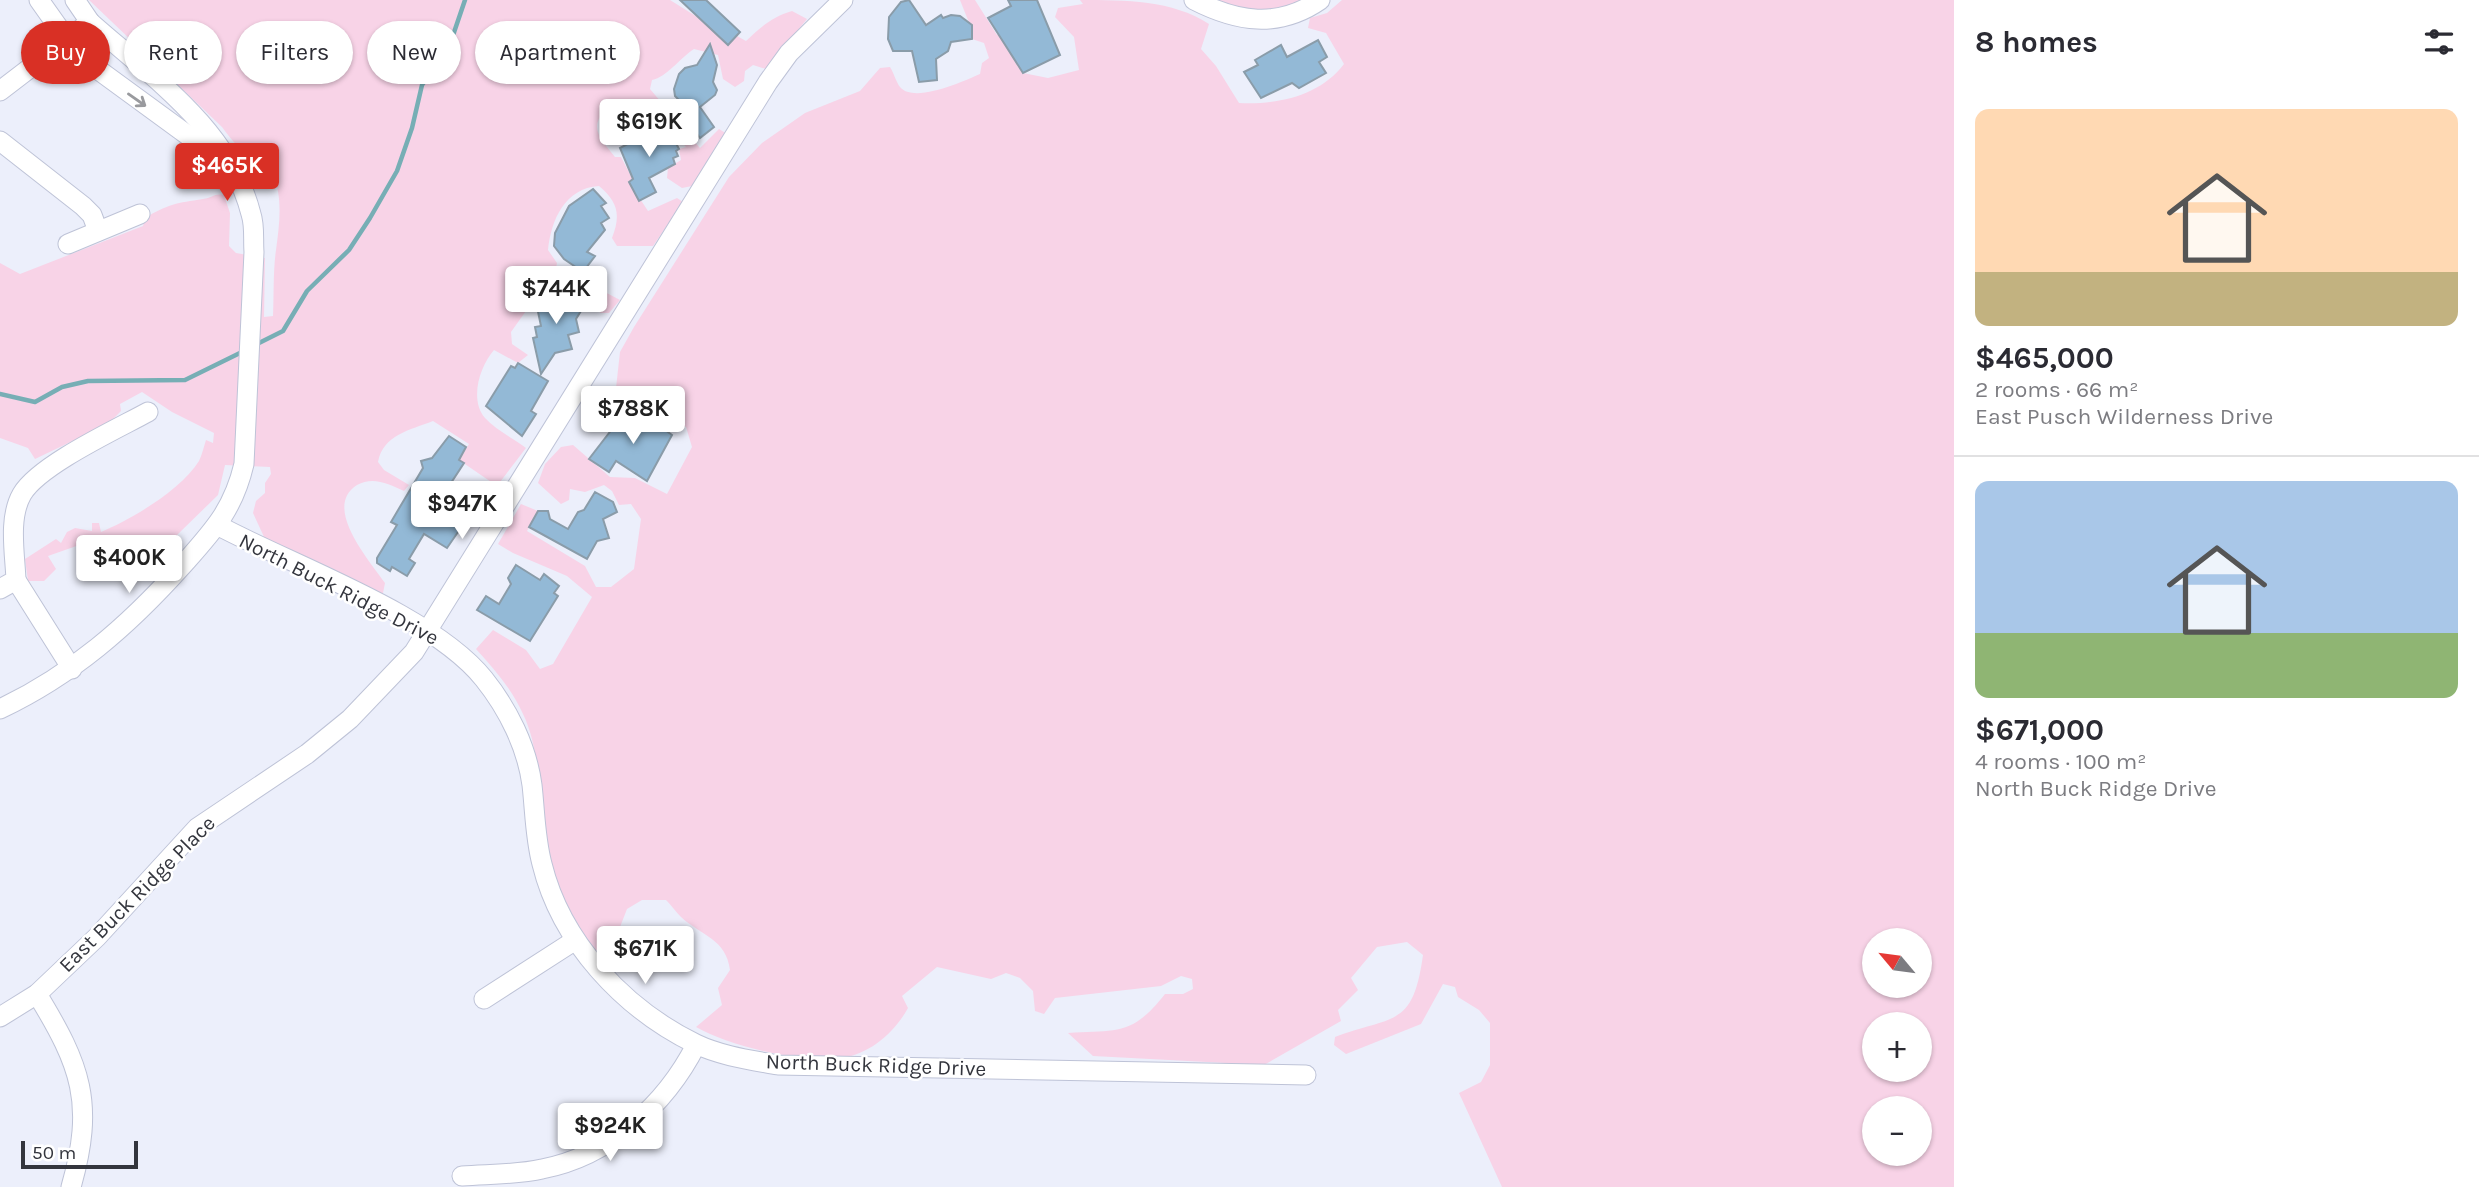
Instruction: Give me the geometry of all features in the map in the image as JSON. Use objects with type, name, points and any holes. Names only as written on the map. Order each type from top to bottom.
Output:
[{"type":"street","points":[[39,0],[53,21]]},
{"type":"street","points":[[75,0],[89,21]]},
{"type":"street","name":"East Buck Ridge Place","points":[[0,1017],[37,994],[97,937],[197,828],[307,754],[350,719],[414,652],[768,82],[789,53],[843,0]]},
{"type":"street","points":[[1194,0],[1221,14],[1259,21],[1305,10],[1320,0]]},
{"type":"street","points":[[0,709],[72,669],[103,646],[146,606],[219,526],[235,497],[244,464],[254,252],[253,217],[242,185],[216,147],[208,128],[110,40]]},
{"type":"street","points":[[0,91],[21,75]]},
{"type":"street","points":[[110,80],[197,142],[216,147]]},
{"type":"street","points":[[0,141],[83,206],[92,215],[98,231]]},
{"type":"street","points":[[68,244],[140,214]]},
{"type":"street","points":[[72,669],[8,585],[7,514],[22,494],[48,469],[148,412]]},
{"type":"street","name":"North Buck Ridge Drive","points":[[219,526],[428,632],[461,655],[482,677],[500,700],[516,732],[531,782],[542,866],[574,941],[615,988],[649,1015],[696,1045],[742,1059],[778,1065],[1306,1075]]},
{"type":"street","points":[[484,999],[574,941]]},
{"type":"street","points":[[37,994],[65,1040],[78,1075],[84,1109],[80,1154],[71,1187]]},
{"type":"street","points":[[462,1176],[542,1169],[573,1160],[611,1139],[663,1098],[696,1045]]},
{"type":"shaded area","points":[[89,0],[670,0],[702,20],[728,45],[737,36],[746,41],[767,23],[792,11],[807,19],[766,69],[753,65],[745,71],[744,81],[735,87],[723,79],[718,55],[694,49],[663,75],[652,80],[650,89],[700,148],[719,129],[727,134],[692,186],[682,188],[667,178],[668,168],[681,160],[679,149],[686,147],[656,113],[616,108],[610,115],[600,117],[597,128],[600,138],[615,157],[621,157],[633,180],[629,182],[648,211],[677,198],[683,202],[653,246],[617,246],[612,238],[616,209],[599,186],[577,193],[562,208],[552,228],[548,250],[557,263],[555,274],[589,292],[603,291],[620,300],[609,313],[601,313],[548,280],[511,332],[512,344],[528,355],[518,363],[494,350],[489,357],[478,383],[480,410],[494,426],[526,448],[497,486],[459,460],[469,444],[433,421],[399,435],[385,445],[378,462],[384,470],[409,485],[404,491],[381,482],[363,482],[347,495],[344,506],[352,534],[385,583],[383,593],[378,596],[265,539],[253,513],[256,501],[265,493],[265,483],[271,474],[270,467],[225,465],[218,495],[177,535],[170,551],[145,578],[127,556],[107,548],[102,537],[48,556],[56,569],[44,581],[28,581],[25,559],[56,539],[61,543],[67,532],[75,528],[92,531],[92,523],[99,523],[101,532],[155,503],[191,472],[199,461],[206,440],[213,443],[214,433],[172,412],[142,392],[120,404],[121,411],[108,424],[35,459],[28,448],[0,438],[0,263],[20,274],[143,226],[145,218],[167,207],[224,195],[230,213],[229,246],[236,253],[265,258],[264,317],[273,316],[274,266],[280,206],[273,174],[268,164],[242,150],[177,84],[222,84],[222,21],[124,21],[124,33]]},
{"type":"shaded area","points":[[960,0],[975,0],[997,35],[1000,34],[1023,73],[1048,78],[1079,70],[1074,37],[1055,17],[1058,8],[1083,4],[1080,0],[1131,1],[1164,6],[1195,16],[1209,24],[1201,49],[1216,66],[1239,103],[1253,103],[1283,100],[1310,91],[1323,84],[1344,64],[1326,33],[1308,28],[1310,18],[1327,13],[1342,0],[1954,0],[1954,1187],[1502,1187],[1459,1093],[1481,1082],[1490,1065],[1490,1023],[1479,1010],[1458,997],[1455,987],[1443,984],[1421,1024],[1346,1054],[1334,1045],[1335,1037],[1386,1021],[1406,1007],[1419,979],[1423,955],[1407,942],[1377,947],[1351,978],[1358,990],[1338,1010],[1341,1021],[1264,1065],[1093,1056],[1068,1033],[1112,1030],[1133,1024],[1165,994],[1183,994],[1193,989],[1192,979],[1181,976],[1161,986],[1055,998],[1044,1014],[1035,1011],[1033,991],[1020,978],[1006,973],[991,979],[937,967],[902,996],[908,1008],[881,1040],[852,1056],[826,1059],[767,1052],[728,1041],[696,1027],[722,1005],[718,988],[730,970],[728,960],[724,951],[712,939],[681,917],[666,900],[642,900],[627,909],[620,927],[596,951],[569,909],[551,863],[544,830],[536,756],[529,727],[508,688],[476,649],[493,630],[526,650],[540,669],[553,664],[592,597],[567,576],[498,544],[521,504],[538,511],[527,531],[585,566],[596,587],[611,587],[634,569],[641,519],[631,504],[619,505],[612,491],[604,485],[585,492],[570,489],[569,500],[561,504],[538,483],[545,464],[561,447],[573,445],[610,477],[635,478],[667,494],[692,447],[686,427],[646,403],[630,401],[616,388],[620,352],[729,177],[762,143],[805,113],[860,91],[880,68],[890,67],[900,87],[907,92],[916,93],[939,90],[980,74],[982,63],[989,58],[984,43],[972,39],[972,30]]},
{"type":"shaded area","points":[[1215,0],[1301,0],[1279,8],[1258,9]]},
{"type":"building","points":[[680,0],[706,0],[740,32],[728,45]]},
{"type":"building","points":[[909,0],[926,25],[941,15],[943,18],[951,15],[960,16],[972,25],[972,39],[951,42],[948,51],[936,59],[937,80],[919,82],[912,51],[893,51],[888,39],[889,17],[901,2]]},
{"type":"building","points":[[1008,0],[1037,0],[1060,55],[1023,73],[988,18],[1011,6]]},
{"type":"building","points":[[1318,40],[1327,57],[1319,62],[1326,73],[1299,88],[1292,83],[1261,98],[1244,72],[1258,65],[1255,60],[1281,45],[1287,57]]},
{"type":"building","points":[[710,44],[717,65],[713,82],[717,90],[715,95],[700,107],[714,127],[700,138],[681,112],[683,104],[675,96],[674,89],[679,74],[685,68],[697,65]]},
{"type":"building","points":[[657,128],[660,133],[668,128],[679,149],[676,151],[678,156],[673,158],[675,164],[649,178],[656,192],[639,201],[629,182],[633,179],[620,148]]},
{"type":"building","points":[[593,189],[606,203],[601,206],[609,218],[601,223],[605,230],[587,252],[595,256],[583,272],[564,259],[554,246],[555,233],[569,206]]},
{"type":"building","points":[[567,291],[586,303],[576,319],[579,332],[568,335],[572,349],[555,353],[541,374],[533,338],[537,337],[535,327],[541,326],[537,307],[544,294],[561,301]]},
{"type":"building","points":[[518,363],[548,381],[531,411],[536,414],[522,436],[486,406],[511,366],[515,368]]},
{"type":"building","points":[[626,411],[647,424],[650,419],[672,435],[647,481],[616,461],[609,472],[589,459]]},
{"type":"building","points":[[449,436],[466,447],[459,460],[464,463],[451,483],[480,500],[447,548],[424,534],[409,559],[415,563],[407,576],[392,567],[390,571],[377,563],[377,558],[397,525],[391,522],[423,468],[421,461],[432,458]]},
{"type":"building","points":[[595,492],[613,502],[617,512],[603,519],[609,538],[597,541],[587,559],[529,527],[538,511],[548,511],[550,519],[568,529]]},
{"type":"building","points":[[516,565],[540,580],[544,574],[559,586],[554,593],[558,596],[530,641],[477,610],[486,596],[499,604],[511,584],[508,578]]},
{"type":"waterway","points":[[255,345],[283,331],[307,291],[349,250],[370,218],[397,171],[412,128],[422,85],[448,50],[465,0]]},
{"type":"waterway","points":[[0,394],[35,402],[62,387],[88,381],[185,380],[244,351]]}]
